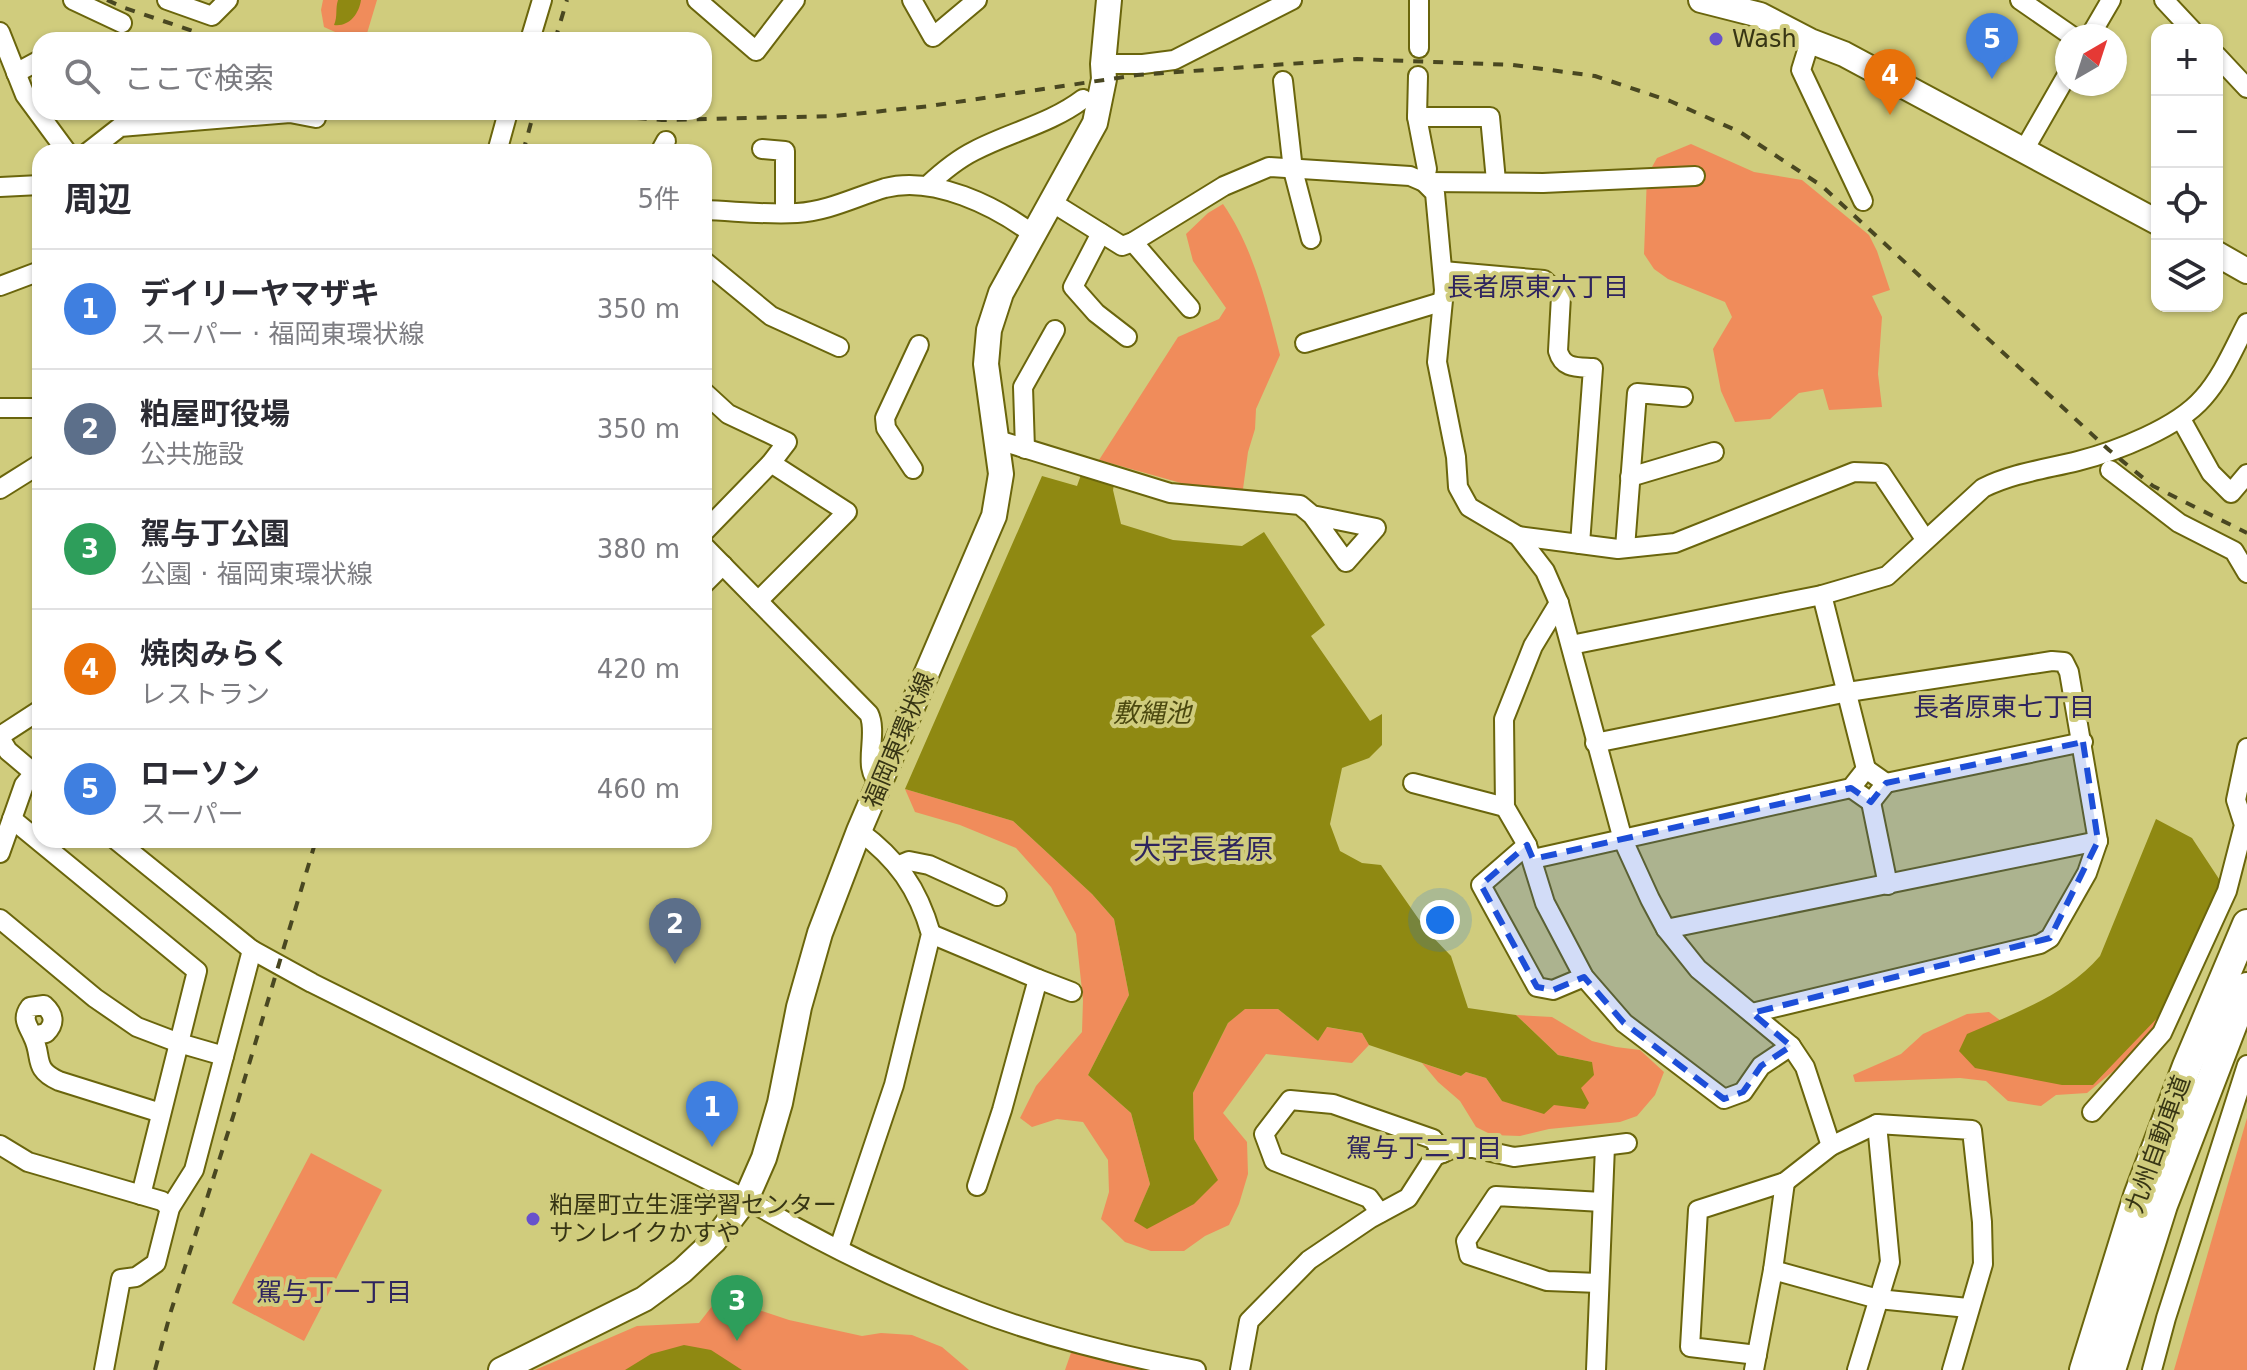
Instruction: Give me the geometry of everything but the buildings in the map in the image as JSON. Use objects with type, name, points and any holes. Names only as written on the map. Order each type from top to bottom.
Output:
[{"type":"highway","name":"九州自動車道","points":[[2084,1370],[2138,1196],[2187,1066],[2247,924]]},
{"type":"highway","name":"九州自動車道","points":[[2111,1370],[2163,1205],[2247,987]]},
{"type":"main road","name":"福岡東環状線","points":[[501,1370],[644,1299],[682,1271],[714,1241],[746,1199],[764,1158],[780,1103],[799,1007],[820,933],[859,831],[994,516],[1001,474],[986,364],[989,330],[1001,293],[1095,123],[1104,79],[1109,0]]},
{"type":"main road","points":[[1701,0],[1760,15],[1810,41],[1844,54],[2151,219]]},
{"type":"main road","points":[[2223,257],[2247,271]]},
{"type":"street","points":[[73,0],[122,23]]},
{"type":"street","points":[[167,0],[212,16],[228,0]]},
{"type":"street","points":[[532,32],[542,0]]},
{"type":"street","points":[[697,0],[756,51],[795,0]]},
{"type":"street","points":[[912,0],[933,37],[977,0]]},
{"type":"street","points":[[1103,64],[1174,60],[1292,0]]},
{"type":"street","points":[[1419,0],[1419,48]]},
{"type":"street","points":[[2020,0],[2055,24]]},
{"type":"street","points":[[2097,24],[2111,0]]},
{"type":"street","points":[[2164,0],[2186,24]]},
{"type":"street","points":[[0,32],[25,95],[32,102]]},
{"type":"street","points":[[1810,41],[1801,70],[1863,201]]},
{"type":"street","points":[[2223,62],[2247,88]]},
{"type":"street","points":[[16,73],[32,64]]},
{"type":"street","points":[[1418,76],[1417,117],[1427,169],[1424,182]]},
{"type":"street","points":[[1283,81],[1293,170],[1311,239]]},
{"type":"street","points":[[2024,150],[2055,96]]},
{"type":"street","points":[[928,185],[953,163],[974,151],[1051,120],[1083,99]]},
{"type":"street","points":[[1417,117],[1490,117],[1496,181]]},
{"type":"street","points":[[48,120],[62,144]]},
{"type":"street","points":[[98,144],[120,127],[205,120]]},
{"type":"street","points":[[499,144],[506,120]]},
{"type":"street","points":[[762,149],[785,151],[785,213]]},
{"type":"street","points":[[1053,203],[1122,246],[1247,174],[1269,167],[1410,176],[1424,182],[1435,193],[1443,271],[1437,362],[1456,457],[1458,487],[1469,507],[1518,536],[1545,571],[1559,603],[1623,840],[1666,929],[1698,969],[1791,1046],[1805,1067],[1831,1146]]},
{"type":"street","points":[[1424,182],[1543,183],[1695,176]]},
{"type":"street","points":[[0,187],[32,185]]},
{"type":"street","points":[[712,215],[785,213],[833,207],[886,188],[928,185],[969,198],[1034,235]]},
{"type":"street","points":[[1101,233],[1073,287],[1096,313],[1127,337]]},
{"type":"street","points":[[1133,242],[1190,308]]},
{"type":"street","points":[[712,268],[771,316],[839,347]]},
{"type":"street","points":[[1443,271],[1544,280],[1561,296],[1560,359],[1570,367],[1593,368],[1580,544]]},
{"type":"street","points":[[0,286],[32,279]]},
{"type":"street","points":[[1305,343],[1441,302]]},
{"type":"street","points":[[1571,645],[1822,595],[1887,576],[1983,488],[1999,480],[2083,460],[2181,419],[2204,397],[2225,366],[2247,323]]},
{"type":"street","points":[[1025,449],[1023,387],[1055,330]]},
{"type":"street","points":[[913,469],[886,428],[885,418],[919,345]]},
{"type":"street","points":[[1625,548],[1637,393],[1683,397]]},
{"type":"street","points":[[712,399],[728,414],[787,442],[771,463],[712,524]]},
{"type":"street","points":[[0,408],[32,408]]},
{"type":"street","points":[[2181,419],[2211,473],[2231,493],[2247,474]]},
{"type":"street","points":[[998,440],[1170,493],[1300,505],[1312,515]]},
{"type":"street","points":[[1630,477],[1714,452]]},
{"type":"street","points":[[758,601],[847,512],[771,463]]},
{"type":"street","points":[[0,489],[32,469]]},
{"type":"street","points":[[2110,470],[2179,523],[2234,551],[2247,573]]},
{"type":"street","points":[[1518,536],[1625,548],[1675,543],[1854,472],[1881,473],[1925,539]]},
{"type":"street","points":[[712,554],[869,714],[873,723],[871,772],[874,780],[881,784]]},
{"type":"street","points":[[712,576],[723,565]]},
{"type":"street","points":[[1822,595],[1866,769],[1886,783]]},
{"type":"street","points":[[1559,603],[1533,646],[1504,719],[1505,807],[1530,852],[1545,903],[1584,977],[1624,1023],[1724,1099],[1743,1092],[1761,1066],[1791,1046]]},
{"type":"street","points":[[1595,743],[1848,692],[2064,662],[2069,672],[2083,742],[2098,841],[2087,873],[2050,938],[2040,944],[1752,1013]]},
{"type":"street","points":[[32,715],[0,737],[8,751],[32,771]]},
{"type":"street","points":[[1871,802],[1886,783],[2083,742]]},
{"type":"street","points":[[2092,1112],[2162,1033],[2227,891],[2244,825],[2236,800],[2247,748]]},
{"type":"street","points":[[1584,977],[1553,990],[1537,987],[1481,885],[1530,852],[1623,840],[1851,788],[1866,769]]},
{"type":"street","points":[[0,853],[24,785],[32,779]]},
{"type":"street","points":[[1413,783],[1505,807]]},
{"type":"street","points":[[1851,788],[1871,802],[1888,885]]},
{"type":"street","points":[[12,819],[32,835]]},
{"type":"street","points":[[839,1248],[894,1085],[931,934],[925,911],[897,866],[885,850],[859,831]]},
{"type":"street","points":[[1666,929],[2098,841]]},
{"type":"street","points":[[47,848],[197,971],[141,1195]]},
{"type":"street","points":[[126,848],[252,950],[312,983],[746,1199],[789,1225],[977,1311],[1091,1347],[1196,1370]]},
{"type":"street","points":[[897,866],[909,861],[929,865],[997,896]]},
{"type":"street","points":[[0,919],[115,1013],[137,1027],[224,1056]]},
{"type":"street","points":[[931,934],[1072,992]]},
{"type":"street","points":[[104,1370],[121,1279],[136,1277],[156,1263],[170,1208],[194,1170],[252,950]]},
{"type":"street","points":[[977,1186],[1002,1110],[1038,979]]},
{"type":"street","points":[[33,1036],[38,1061],[52,1078],[161,1113]]},
{"type":"street","points":[[2152,1370],[2247,1065]]},
{"type":"street","points":[[1380,1213],[1369,1198],[1274,1161],[1264,1134],[1290,1100],[1333,1104],[1433,1139],[1443,1153]]},
{"type":"street","points":[[1857,1370],[1890,1262],[1877,1124]]},
{"type":"street","points":[[1785,1182],[1773,1270],[1755,1362],[1690,1347],[1698,1210],[1785,1182],[1831,1146],[1877,1124],[1972,1130],[1982,1222],[1983,1264],[1952,1370]]},
{"type":"street","points":[[1240,1370],[1249,1321],[1309,1260],[1408,1198],[1435,1156],[1454,1148],[1473,1148],[1514,1157],[1627,1143]]},
{"type":"street","points":[[0,1145],[28,1162],[162,1201],[170,1208]]},
{"type":"street","points":[[1596,1370],[1605,1146]]},
{"type":"street","points":[[1599,1283],[1547,1281],[1469,1255],[1466,1241],[1496,1196],[1602,1202]]},
{"type":"street","points":[[1773,1270],[1878,1299],[1968,1308]]},
{"type":"highlighted area","points":[[2083,742],[2098,841],[2050,938],[1752,1013],[1791,1046],[1761,1066],[1743,1092],[1724,1099],[1624,1023],[1584,977],[1553,990],[1537,987],[1481,885],[1527,845],[1533,859],[1851,788],[1871,802],[1886,783]]},
{"type":"shaded area","points":[[323,0],[377,0],[367,32],[335,32],[324,27]]},
{"type":"shaded area","points":[[1691,144],[1754,172],[1802,180],[1869,235],[1890,290],[1872,296],[1882,317],[1878,374],[1882,407],[1829,410],[1823,389],[1799,393],[1770,419],[1735,422],[1721,391],[1713,349],[1732,317],[1725,302],[1668,279],[1654,269],[1644,254],[1647,176],[1657,158]]},
{"type":"shaded area","points":[[1223,204],[1251,257],[1280,355],[1256,409],[1243,489],[1188,485],[1099,460],[1178,337],[1219,319],[1226,308],[1193,261],[1186,234],[1208,213]]},
{"type":"shaded area","points":[[905,789],[1013,821],[1092,894],[1114,919],[1129,995],[1088,1075],[1131,1113],[1150,1184],[1135,1220],[1217,1180],[1194,1139],[1193,1093],[1228,1023],[1245,1008],[1278,1009],[1318,1041],[1326,1027],[1362,1033],[1369,1045],[1352,1063],[1266,1054],[1223,1113],[1247,1142],[1248,1174],[1229,1225],[1205,1236],[1184,1251],[1151,1251],[1125,1242],[1101,1219],[1109,1192],[1108,1160],[1083,1122],[1057,1119],[1032,1127],[1020,1118],[1036,1086],[1082,1032],[1083,1000],[1076,934],[1051,887],[1016,848],[960,825],[915,812]]},
{"type":"shaded area","points":[[2166,1006],[2156,1029],[2087,1093],[2056,1095],[2041,1106],[2008,1101],[1986,1081],[1960,1078],[1855,1082],[1853,1075],[1901,1054],[1923,1034],[1967,1014],[1989,1012],[2033,1045]]},
{"type":"shaded area","points":[[1516,1015],[1552,1017],[1592,1041],[1640,1050],[1664,1072],[1655,1095],[1637,1116],[1620,1122],[1549,1129],[1520,1136],[1492,1135],[1476,1127],[1460,1101],[1422,1063],[1461,1076],[1466,1072],[1486,1078],[1502,1101],[1554,1105],[1581,1088],[1592,1062],[1558,1055]]},
{"type":"shaded area","points":[[2247,1118],[2247,1370],[2174,1370]]},
{"type":"shaded area","points":[[311,1153],[382,1190],[304,1341],[232,1303]]},
{"type":"shaded area","points":[[729,1300],[789,1320],[862,1336],[881,1333],[912,1335],[942,1347],[969,1370],[535,1370],[637,1326],[699,1323],[713,1305],[719,1306]]},
{"type":"shaded area","points":[[1072,1350],[1154,1370],[1065,1370]]},
{"type":"water","points":[[338,0],[361,0],[352,18],[344,24],[334,25],[336,19]]},
{"type":"water","name":"敷縄池","points":[[1081,475],[1114,485],[1121,524],[1173,540],[1242,546],[1264,532],[1325,625],[1311,636],[1370,721],[1382,714],[1382,745],[1369,758],[1342,768],[1330,824],[1340,851],[1362,863],[1381,865],[1427,931],[1451,956],[1468,1008],[1516,1015],[1558,1055],[1592,1062],[1594,1075],[1581,1088],[1589,1103],[1585,1109],[1554,1105],[1544,1114],[1502,1101],[1486,1078],[1466,1072],[1461,1076],[1369,1045],[1362,1033],[1327,1027],[1318,1041],[1278,1009],[1245,1009],[1228,1023],[1193,1093],[1194,1139],[1218,1180],[1194,1204],[1147,1229],[1134,1221],[1150,1184],[1131,1113],[1088,1075],[1129,995],[1114,919],[1092,894],[1013,821],[905,789],[1042,476],[1077,486]]},
{"type":"water","points":[[2156,819],[2192,838],[2221,882],[2163,1012],[2093,1085],[2062,1085],[1975,1068],[1959,1051],[1967,1034],[2055,993],[2100,956]]},
{"type":"water","points":[[684,1345],[711,1350],[742,1370],[625,1370],[651,1354]]},
{"type":"railway","points":[[107,0],[196,32]]},
{"type":"railway","points":[[557,32],[567,0]]},
{"type":"railway","points":[[712,119],[835,116],[930,106],[1137,75],[1357,59],[1513,65],[1595,76],[1670,101],[1740,132],[1822,186],[2109,450],[2153,486],[2247,533]]},
{"type":"railway","points":[[525,144],[532,120]]},
{"type":"railway","points":[[155,1370],[314,848]]},
{"type":"place","name":"Wash","points":[[1716,39]]},
{"type":"place","name":"ローソン","points":[[1992,79]]},
{"type":"place","name":"焼肉みらく","points":[[1890,115]]},
{"type":"place","name":"粕屋町役場","points":[[675,964]]},
{"type":"place","name":"デイリーヤマザキ","points":[[712,1147]]},
{"type":"place","name":"粕屋町立生涯学習センター サンレイクかすや","points":[[533,1219]]},
{"type":"place","name":"駕与丁公園","points":[[737,1341]]},
{"type":"district","name":"長者原東六丁目","points":[[1538,287]]},
{"type":"district","name":"長者原東七丁目","points":[[2004,707]]},
{"type":"district","name":"大字長者原","points":[[1203,849]]},
{"type":"district","name":"駕与丁二丁目","points":[[1424,1148]]},
{"type":"district","name":"駕与丁一丁目","points":[[334,1292]]}]
